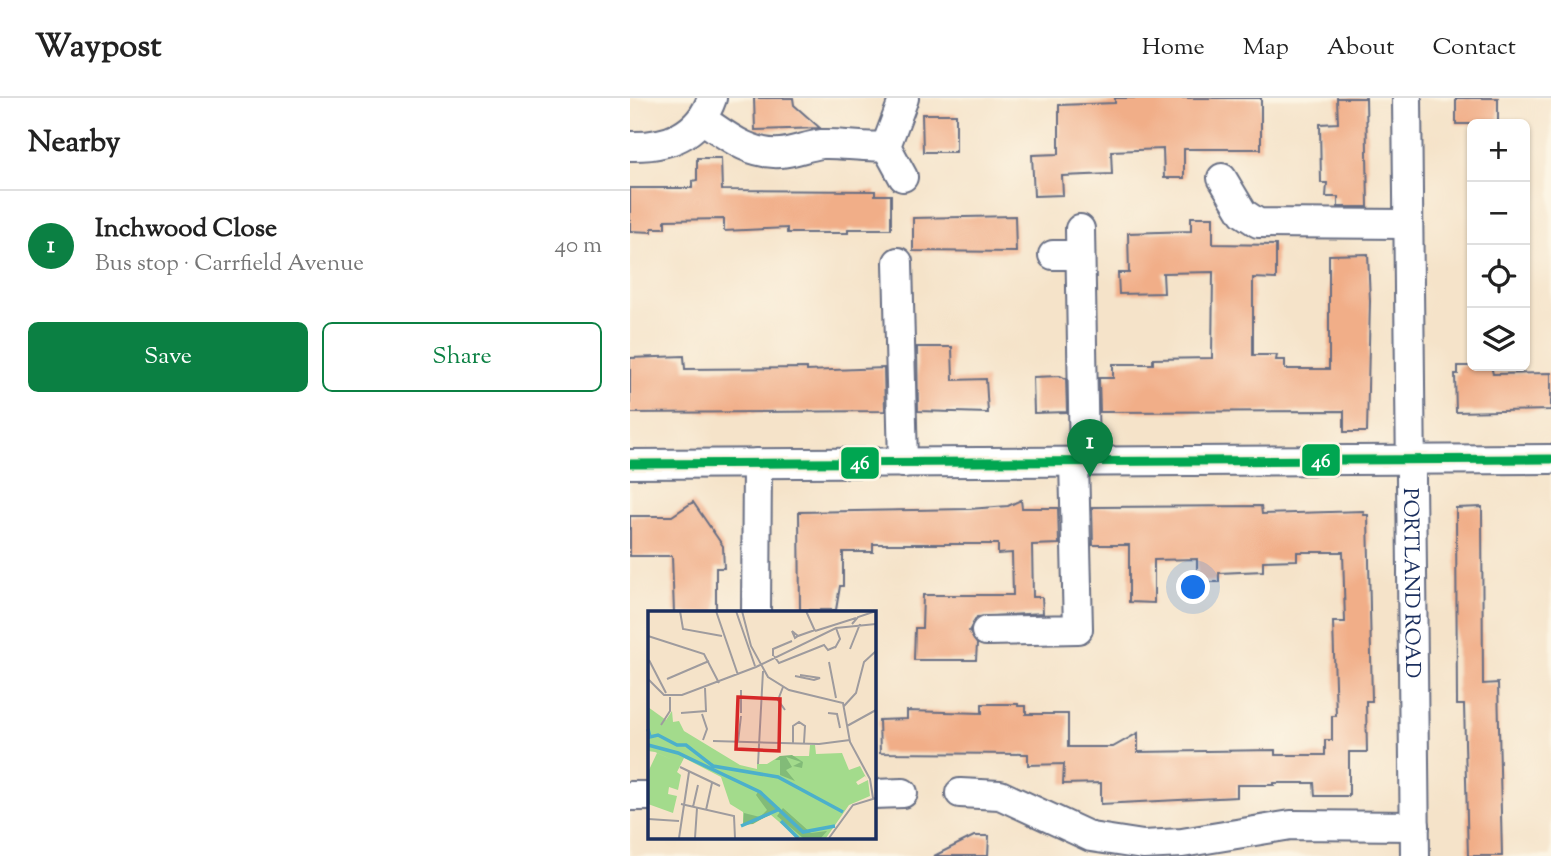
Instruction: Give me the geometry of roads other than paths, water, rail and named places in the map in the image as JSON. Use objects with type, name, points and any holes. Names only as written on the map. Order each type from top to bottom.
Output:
[{"type":"street","name":"PORTLAND ROAD","points":[[1407,98],[1415,856]]},
{"type":"street","points":[[903,102],[886,146],[903,177]]},
{"type":"street","points":[[630,146],[653,147],[679,138],[707,108],[746,147],[762,152],[778,153],[823,144],[853,148],[886,146]]},
{"type":"street","points":[[1222,178],[1243,213],[1258,223],[1408,224]]},
{"type":"street","points":[[986,631],[1078,629],[1079,461],[1071,246]]},
{"type":"street","points":[[898,262],[903,463]]},
{"type":"street","points":[[630,464],[1551,459]]},
{"type":"street","points":[[757,463],[757,611]]},
{"type":"street","points":[[875,794],[903,793]]},
{"type":"street","points":[[960,793],[1000,795],[1047,820],[1091,837],[1143,845],[1182,843],[1291,825],[1415,826]]},
{"type":"street","points":[[630,796],[648,796]]},
{"type":"place","name":"Inchwood Close","points":[[1090,477]]}]
